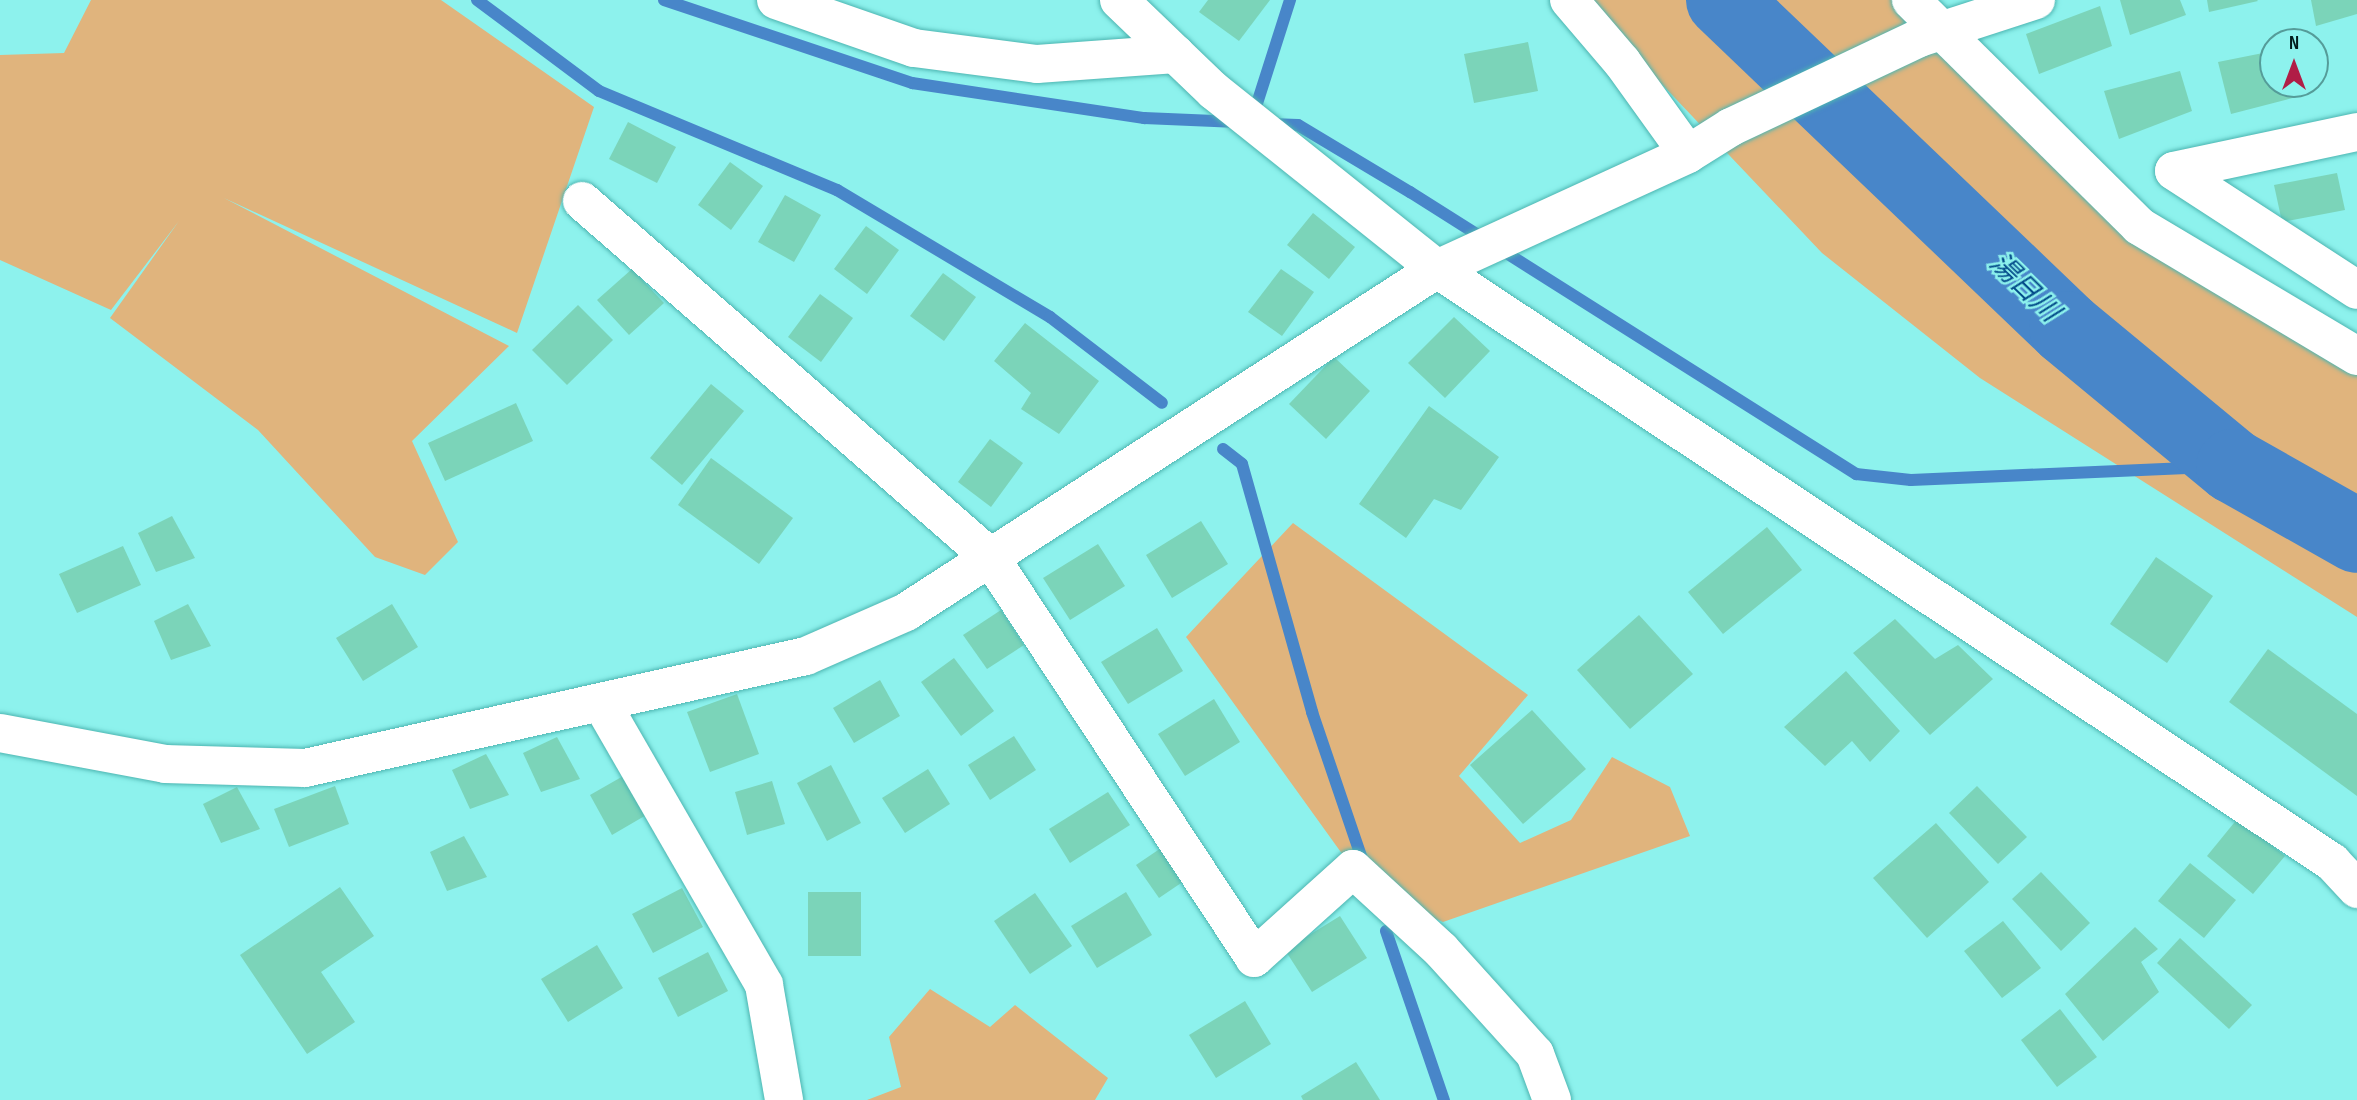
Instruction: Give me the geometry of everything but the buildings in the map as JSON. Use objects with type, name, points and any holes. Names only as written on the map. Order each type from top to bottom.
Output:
[{"type":"street","points":[[776,0],[914,48],[1037,64],[1176,54]]},
{"type":"street","points":[[1119,0],[1229,102],[1274,137],[1450,262],[2332,862],[2357,889]]},
{"type":"street","points":[[1569,0],[1622,62],[1688,154]]},
{"type":"street","points":[[1911,0],[1931,35],[2139,226],[2357,356]]},
{"type":"street","points":[[0,733],[165,764],[305,768],[602,704],[806,656],[906,612],[1450,262],[1688,154],[1731,127],[1931,35],[2036,0]]},
{"type":"street","points":[[2357,132],[2174,171],[2357,290]]},
{"type":"street","points":[[582,201],[990,557],[1254,957],[1353,869],[1441,950],[1535,1055],[1552,1100]]},
{"type":"street","points":[[602,704],[764,985],[782,1069],[784,1100]]},
{"type":"shaded area","points":[[91,0],[441,0],[594,107],[517,333],[224,198],[509,346],[412,441],[458,542],[425,575],[375,557],[258,430],[110,318],[179,221],[111,310],[0,260],[0,55],[64,53]]},
{"type":"shaded area","points":[[1582,0],[1913,0],[2181,252],[2357,362],[2357,617],[1980,378],[1822,253]]},
{"type":"shaded area","points":[[1293,523],[1528,695],[1459,776],[1520,843],[1571,820],[1612,757],[1670,787],[1690,836],[1443,922],[1381,895],[1353,869],[1186,637]]},
{"type":"shaded area","points":[[930,989],[990,1027],[1015,1005],[1108,1078],[1095,1100],[867,1100],[901,1087],[889,1037]]},
{"type":"waterway","points":[[477,0],[599,91],[837,190],[1050,317],[1162,403]]},
{"type":"waterway","points":[[664,0],[912,83],[1144,118],[1238,122]]},
{"type":"waterway","points":[[1253,116],[1290,0]]},
{"type":"waterway","name":"湯日川","points":[[1723,0],[2066,328],[2233,466],[2357,536]]},
{"type":"waterway","points":[[1270,124],[1298,125],[1410,192],[1856,474],[1911,480],[2233,466]]},
{"type":"waterway","points":[[1223,449],[1242,464],[1312,712],[1361,856]]},
{"type":"waterway","points":[[1386,931],[1444,1100]]}]
